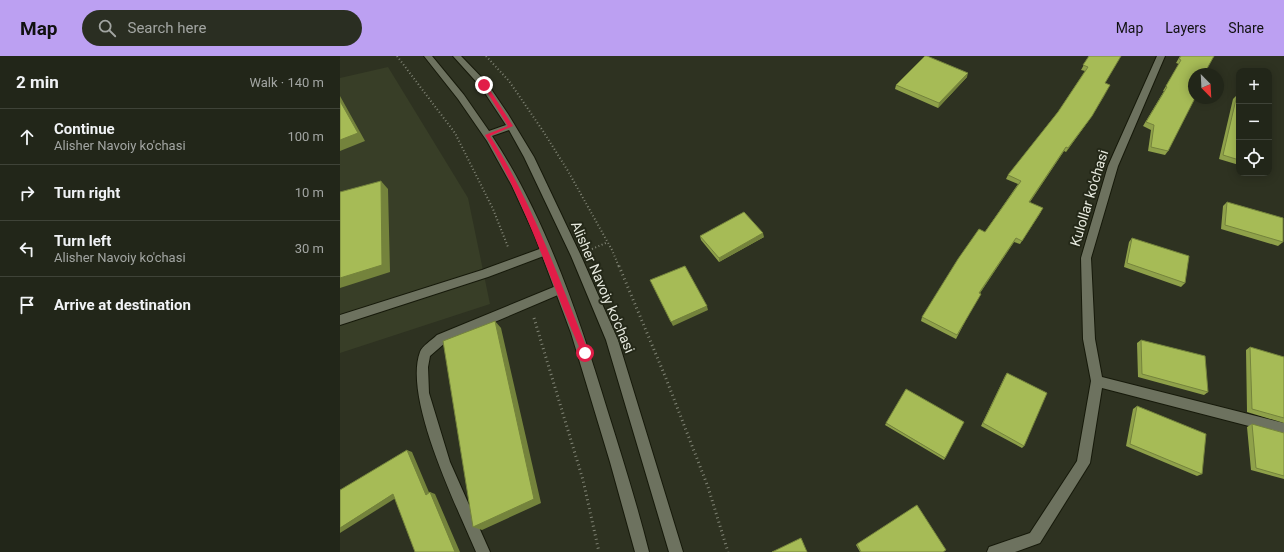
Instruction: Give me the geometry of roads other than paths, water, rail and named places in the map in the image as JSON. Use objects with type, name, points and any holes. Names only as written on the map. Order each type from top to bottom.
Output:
[{"type":"main road","points":[[428,56],[468,107],[504,161],[545,251],[585,353],[642,552]]},
{"type":"main road","name":"Alisher Navoiy ko'chasi","points":[[457,56],[484,85],[511,126],[529,157],[549,197],[612,340],[676,552]]},
{"type":"main road","name":"Kulollar ko'chasi","points":[[994,552],[1034,538],[1083,463],[1097,381],[1089,339],[1086,258],[1113,166],[1161,56]]},
{"type":"main road","points":[[487,135],[511,126]]},
{"type":"main road","points":[[340,320],[484,274],[545,251]]},
{"type":"main road","points":[[483,552],[444,463],[423,393],[422,367],[425,353],[440,339],[561,289]]},
{"type":"main road","points":[[1097,381],[1284,429]]}]
